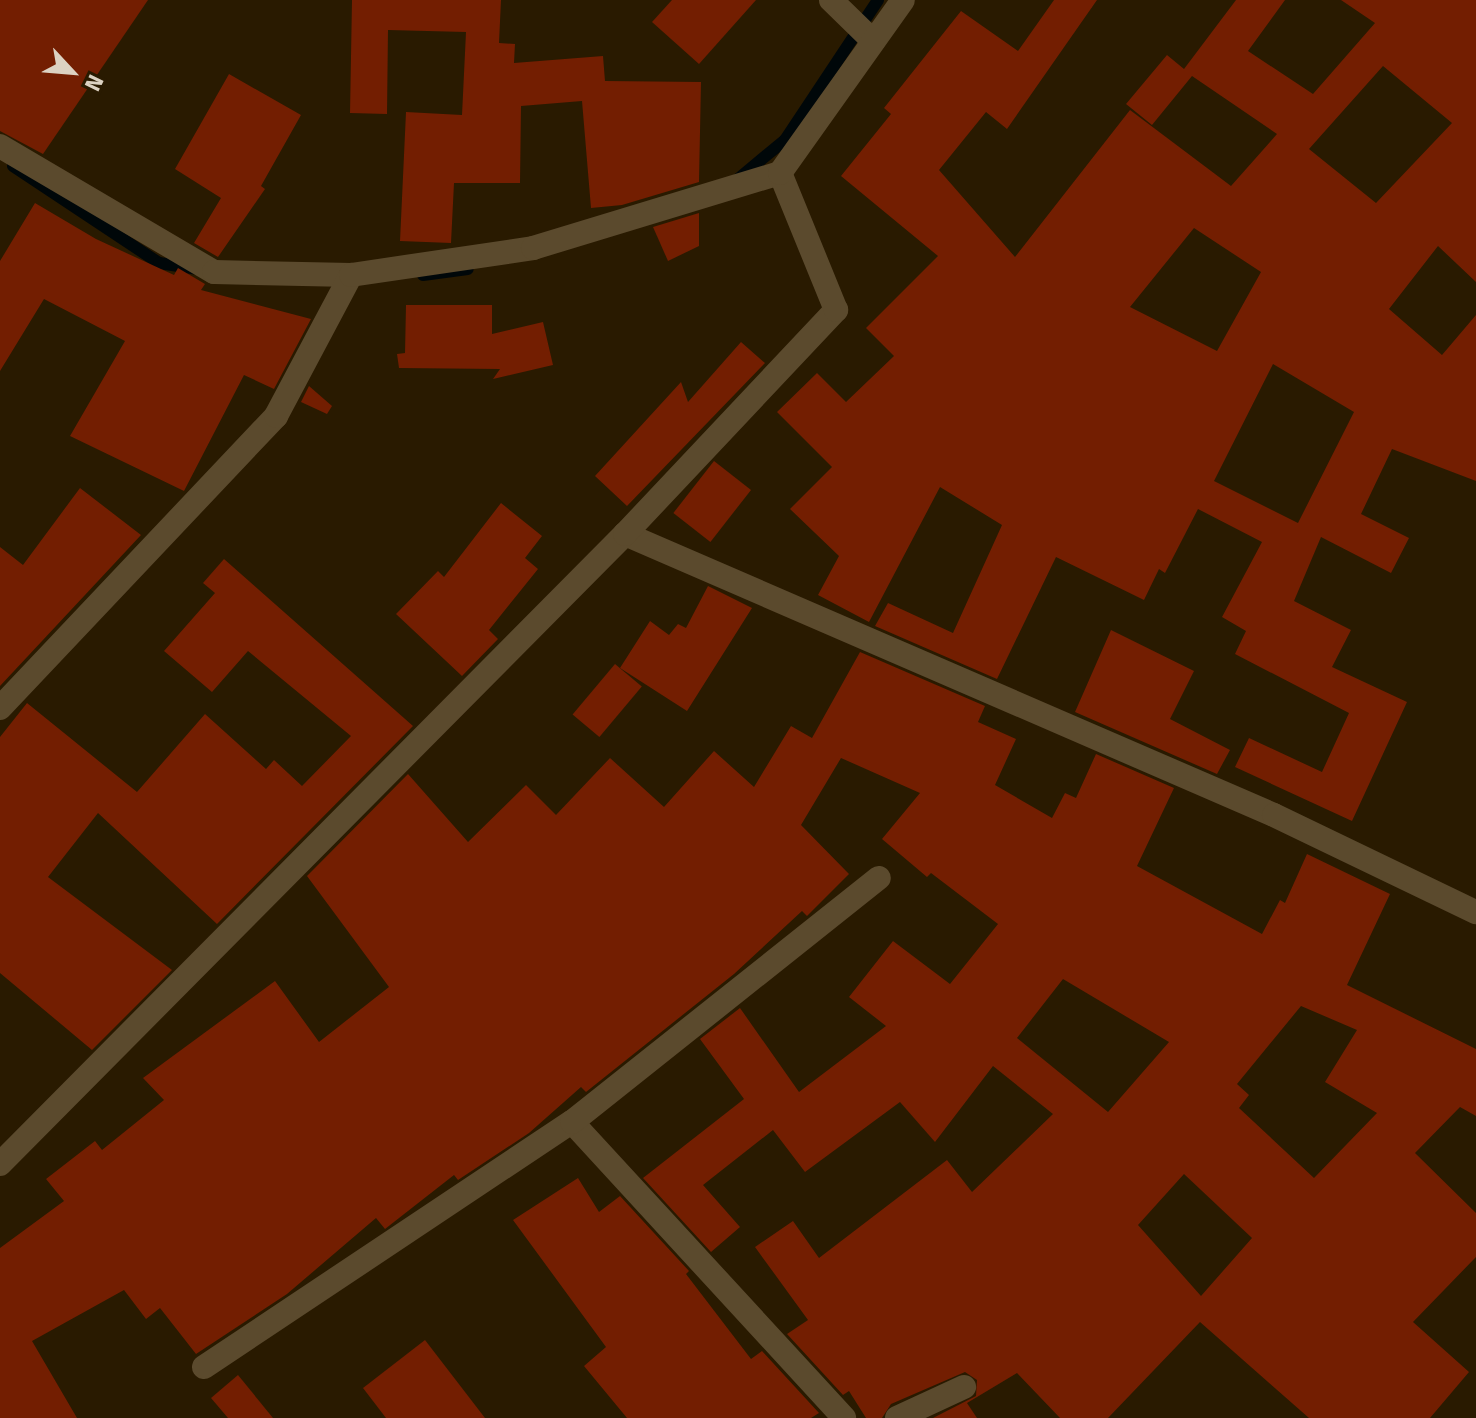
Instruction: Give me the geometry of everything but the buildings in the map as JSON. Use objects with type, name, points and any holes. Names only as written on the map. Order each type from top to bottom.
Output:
[{"type":"street","points":[[831,0],[873,41]]},
{"type":"street","points":[[0,146],[214,272],[351,275],[533,248],[780,173],[903,0]]},
{"type":"street","points":[[0,1164],[625,534],[836,310],[780,173]]},
{"type":"street","points":[[0,708],[276,416],[351,275]]},
{"type":"street","points":[[625,534],[1274,815],[1476,912]]},
{"type":"street","points":[[204,1367],[572,1122],[879,878]]},
{"type":"street","points":[[572,1122],[844,1418]]},
{"type":"street","points":[[897,1418],[964,1387]]},
{"type":"waterway","points":[[738,179],[785,140],[878,0]]},
{"type":"waterway","points":[[13,166],[159,263],[197,269]]},
{"type":"waterway","points":[[423,275],[468,269]]}]
